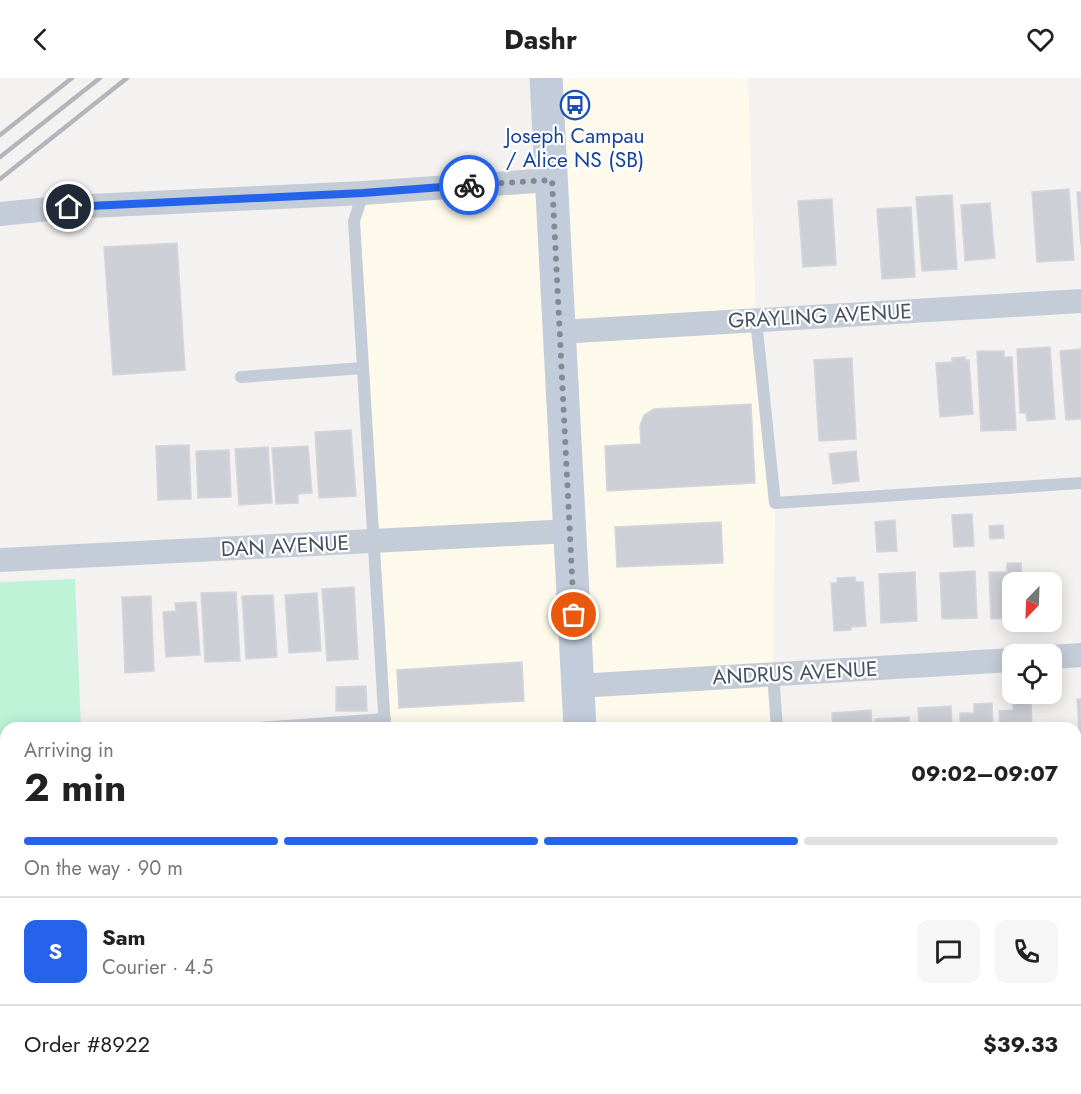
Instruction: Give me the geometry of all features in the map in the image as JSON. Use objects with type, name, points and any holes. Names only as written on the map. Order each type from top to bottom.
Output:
[{"type":"street","points":[[546,78],[580,722]]},
{"type":"street","points":[[0,214],[69,207],[363,193],[552,180]]},
{"type":"street","name":"GRAYLING AVENUE","points":[[559,332],[1081,301]]},
{"type":"street","name":"DAN AVENUE","points":[[0,560],[570,531]]},
{"type":"street","points":[[1062,657],[1081,656]]},
{"type":"street","name":"ANDRUS AVENUE","points":[[578,686],[1002,661]]},
{"type":"lane","points":[[363,193],[354,221],[385,722]]},
{"type":"lane","points":[[756,320],[775,503],[1081,483]]},
{"type":"lane","points":[[241,377],[363,368]]},
{"type":"lane","points":[[773,674],[777,722]]},
{"type":"shaded area","points":[[546,78],[748,78],[756,320],[775,503],[773,674],[777,722],[385,722],[354,221],[363,193],[551,180]]},
{"type":"green space","points":[[75,579],[81,722],[0,722],[0,582]]},
{"type":"building","points":[[1069,189],[1074,260],[1037,262],[1032,192]]},
{"type":"building","points":[[1077,192],[1081,192],[1081,245]]},
{"type":"building","points":[[952,195],[957,269],[922,271],[916,197]]},
{"type":"building","points":[[832,199],[836,265],[803,267],[798,201]]},
{"type":"building","points":[[990,203],[995,258],[965,261],[961,205]]},
{"type":"building","points":[[911,207],[915,277],[882,279],[877,209]]},
{"type":"building","points":[[177,243],[185,370],[113,375],[104,247]]},
{"type":"building","points":[[1050,347],[1055,419],[1027,421],[1026,413],[1020,413],[1017,349]]},
{"type":"building","points":[[1081,349],[1081,419],[1066,420],[1060,351]]},
{"type":"building","points":[[977,351],[1004,351],[1004,357],[1012,357],[1016,430],[981,431]]},
{"type":"building","points":[[965,357],[965,360],[969,360],[973,414],[940,417],[936,363],[952,362],[952,358]]},
{"type":"building","points":[[852,358],[856,439],[819,441],[814,360]]},
{"type":"building","points":[[751,404],[755,483],[607,491],[605,446],[641,444],[640,426],[644,415],[654,409]]},
{"type":"building","points":[[351,430],[356,496],[319,498],[315,432]]},
{"type":"building","points":[[189,445],[191,499],[158,500],[156,446]]},
{"type":"building","points":[[308,446],[312,493],[298,494],[298,503],[276,504],[272,448]]},
{"type":"building","points":[[268,447],[272,503],[239,505],[235,449]]},
{"type":"building","points":[[229,450],[231,497],[198,498],[196,451]]},
{"type":"building","points":[[856,451],[859,481],[833,484],[829,454]]},
{"type":"building","points":[[972,514],[974,546],[954,547],[952,515]]},
{"type":"building","points":[[895,520],[897,551],[877,552],[875,522]]},
{"type":"building","points":[[721,522],[723,563],[617,567],[615,527]]},
{"type":"building","points":[[1003,525],[1004,538],[990,539],[989,526]]},
{"type":"building","points":[[1007,563],[1021,563],[1021,572],[1007,572]]},
{"type":"building","points":[[975,571],[977,618],[942,619],[940,573]]},
{"type":"building","points":[[915,572],[917,621],[881,623],[879,574]]},
{"type":"building","points":[[989,572],[1002,572],[1002,618],[991,619]]},
{"type":"building","points":[[855,577],[856,582],[863,582],[866,626],[834,631],[831,583],[837,583],[837,578]]},
{"type":"building","points":[[354,587],[358,659],[327,661],[322,589]]},
{"type":"building","points":[[236,592],[240,661],[205,662],[201,593]]},
{"type":"building","points":[[317,593],[321,651],[289,653],[285,595]]},
{"type":"building","points":[[273,595],[277,657],[246,659],[242,596]]},
{"type":"building","points":[[151,596],[154,671],[125,673],[122,597]]},
{"type":"building","points":[[196,602],[200,655],[166,657],[163,612],[176,611],[175,603]]},
{"type":"building","points":[[522,662],[524,701],[399,708],[397,670]]},
{"type":"building","points":[[366,686],[367,711],[336,711],[336,687]]},
{"type":"building","points":[[1077,699],[1081,699],[1081,722],[1079,722]]},
{"type":"building","points":[[992,703],[993,722],[960,722],[960,713],[974,713],[974,704]]},
{"type":"building","points":[[1013,704],[1031,704],[1032,722],[1000,722],[999,711],[1013,710]]},
{"type":"building","points":[[951,706],[952,722],[919,722],[918,708]]},
{"type":"building","points":[[871,710],[872,722],[833,722],[832,713]]},
{"type":"building","points":[[909,717],[909,722],[875,722],[875,719]]},
{"type":"railway","points":[[0,135],[72,78]]},
{"type":"railway","points":[[0,157],[100,78]]},
{"type":"railway","points":[[0,179],[127,78]]},
{"type":"way so far","points":[[469,185],[552,180],[574,615]]},
{"type":"place","name":"Joseph Campau / Alice NS (SB)","points":[[575,105]]},
{"type":"route","points":[[69,207],[363,193],[469,185]]}]
